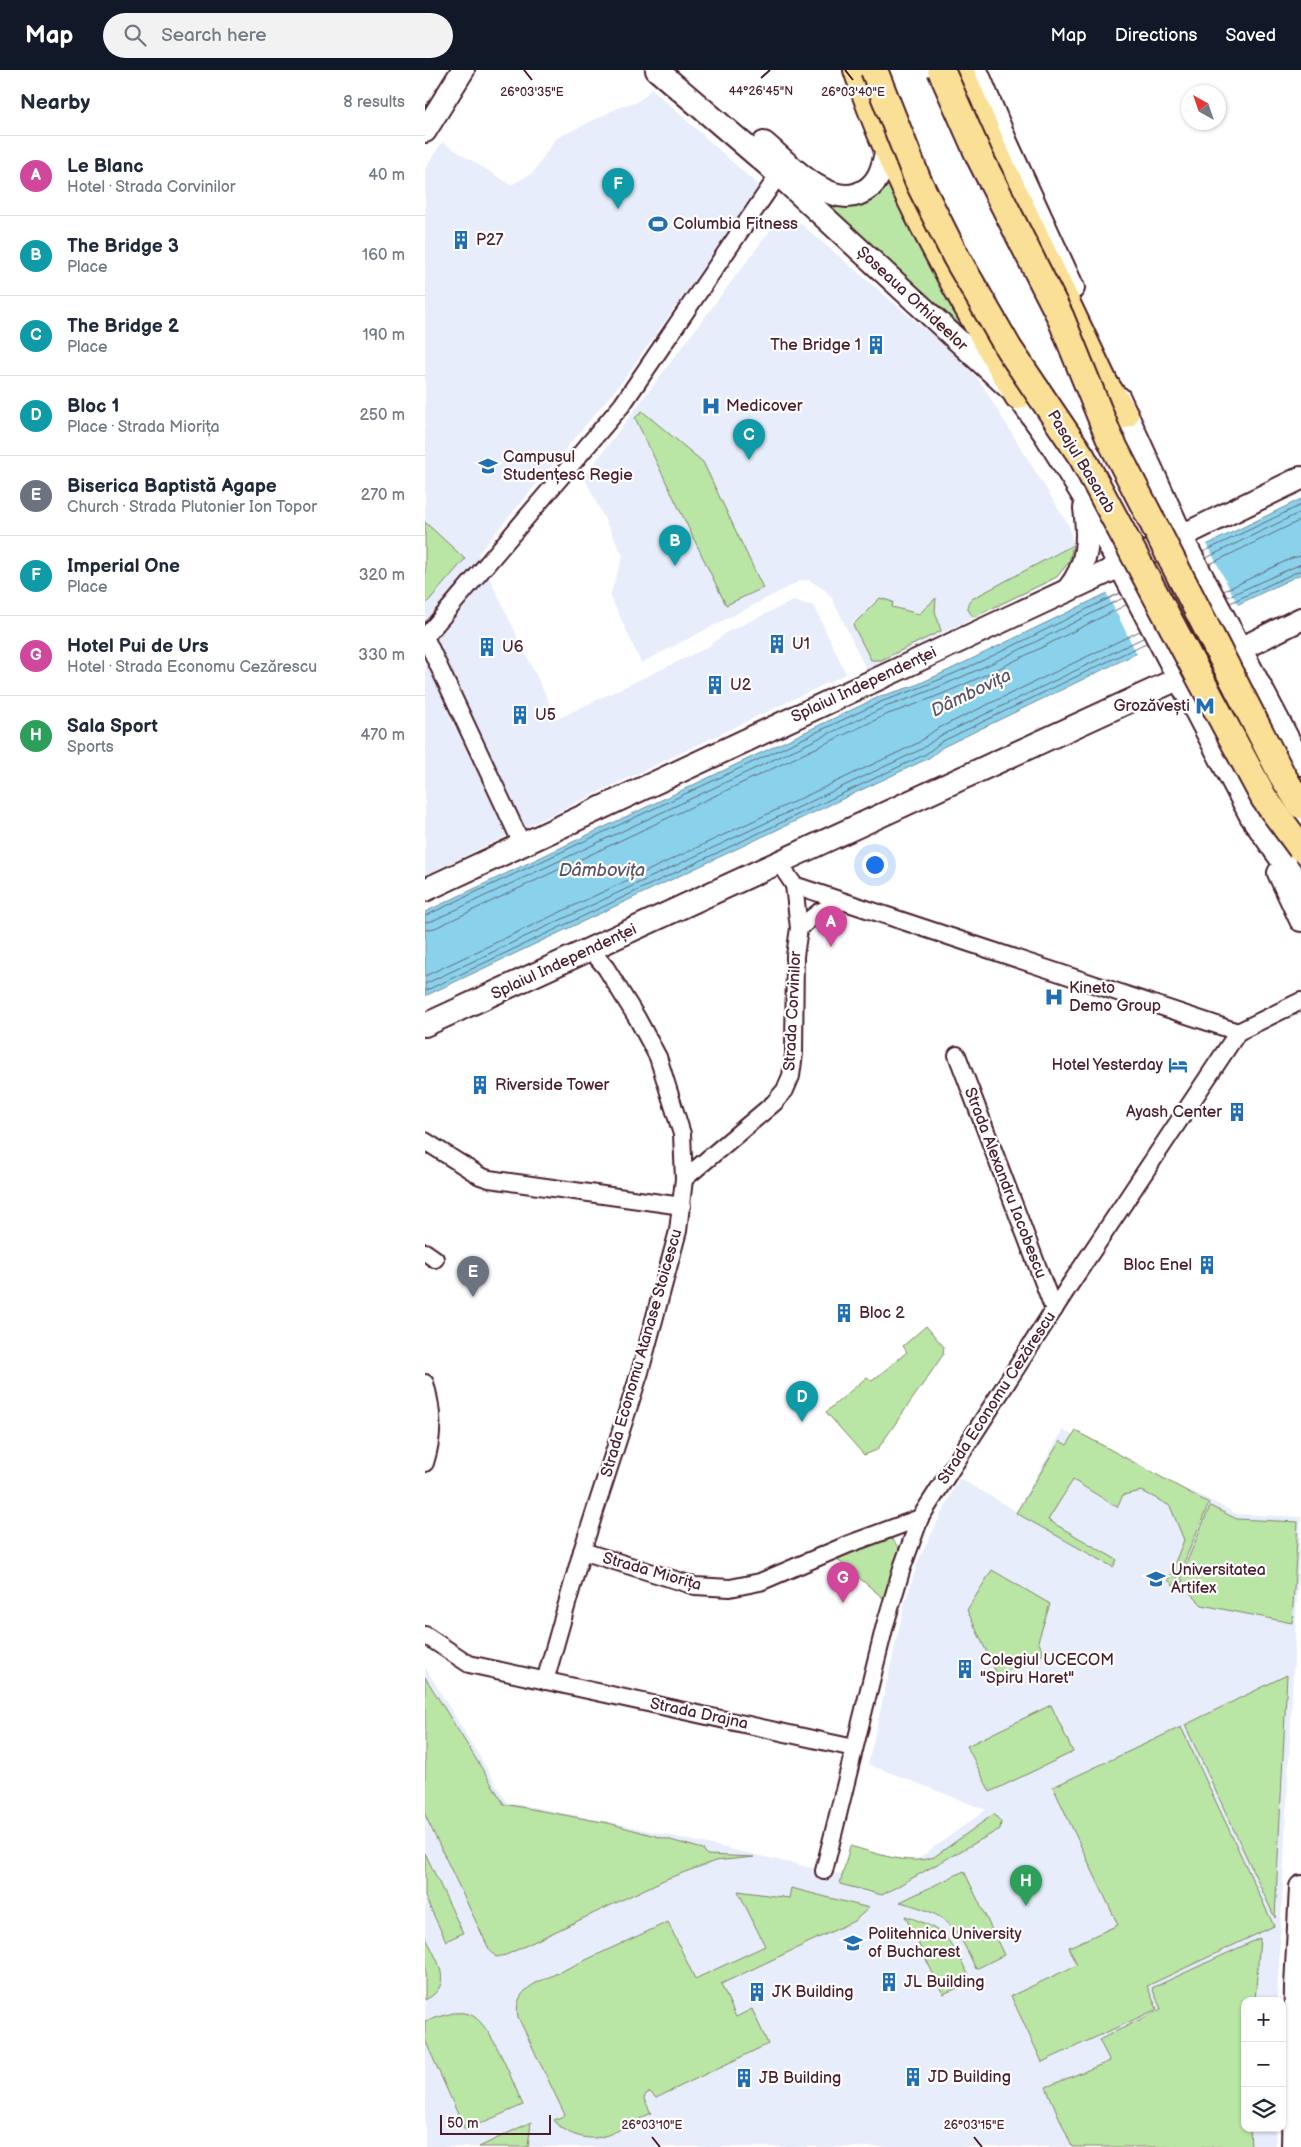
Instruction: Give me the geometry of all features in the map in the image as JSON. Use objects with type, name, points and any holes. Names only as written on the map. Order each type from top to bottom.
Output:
[{"type":"main road","points":[[425,131],[463,70]]},
{"type":"main road","name":"Șoseaua Orhideelor","points":[[657,70],[783,169],[831,194],[848,198],[867,190],[879,178],[883,140]]},
{"type":"main road","name":"Șoseaua Orhideelor","points":[[680,70],[1018,396],[1045,434],[1084,497],[1179,679],[1258,807]]},
{"type":"main road","points":[[857,70],[883,140],[942,265],[1018,396]]},
{"type":"main road","name":"Pasajul Basarab","points":[[874,70],[914,173],[956,257],[996,327],[1086,464],[1258,807],[1301,848]]},
{"type":"main road","name":"Pasajul Basarab","points":[[941,70],[976,150],[1060,316],[1109,437],[1282,774],[1301,805]]},
{"type":"main road","points":[[960,70],[974,104],[1105,384],[1125,415]]},
{"type":"main road","points":[[976,70],[1006,142],[1089,323],[1125,415],[1185,543],[1301,764]]},
{"type":"main road","name":"Splaiul Independenței","points":[[425,890],[1068,590],[1124,574],[1185,543],[1301,478]]},
{"type":"main road","points":[[1068,590],[1079,575],[1086,558],[1088,541],[1084,497]]},
{"type":"main road","name":"Splaiul Independenței","points":[[425,1025],[780,864],[1241,650],[1301,619]]},
{"type":"main road","points":[[1258,807],[1301,878]]},
{"type":"main road","points":[[1258,807],[1301,887]]},
{"type":"main road","points":[[1258,807],[1301,920]]},
{"type":"main road","points":[[1293,2147],[1296,1987],[1301,1887]]},
{"type":"street","points":[[522,844],[425,637],[622,406],[783,169]]},
{"type":"street","points":[[780,864],[794,886],[1238,1032],[1301,1001]]},
{"type":"street","name":"Strada Corvinilor","points":[[684,1179],[774,1104],[785,1090],[791,1076],[794,1054],[795,956],[799,928],[794,886]]},
{"type":"street","points":[[799,928],[819,912],[842,902]]},
{"type":"street","name":"Strada Economu Atanase Stoicescu","points":[[545,1681],[582,1551],[640,1372],[678,1231],[684,1179],[682,1134],[658,1057],[637,1018],[606,968],[591,950]]},
{"type":"street","name":"Strada Economu Cezărescu","points":[[824,1871],[854,1748],[902,1568],[920,1518],[1053,1310],[1238,1032]]},
{"type":"street","name":"Strada Alexandru Iacobescu","points":[[957,1055],[1053,1310]]},
{"type":"street","points":[[425,1141],[480,1176],[489,1179],[681,1206]]},
{"type":"street","points":[[425,1383],[432,1416],[432,1435],[425,1463]]},
{"type":"street","name":"Strada Miorița","points":[[582,1551],[695,1586],[730,1588],[760,1582],[920,1518]]},
{"type":"street","points":[[872,1536],[886,1535],[898,1541],[902,1551],[902,1568]]},
{"type":"street","name":"Strada Drajna","points":[[425,1635],[469,1664],[854,1748]]},
{"type":"shaded area","name":"Campusul Studențesc Regie","points":[[651,88],[760,187],[625,378],[478,554],[557,719],[706,648],[727,632],[793,601],[814,606],[846,674],[425,875],[425,169],[442,142],[511,185],[534,172],[555,139],[624,105],[635,103],[644,97]]},
{"type":"shaded area","points":[[785,217],[794,218],[960,359],[981,383],[1069,526],[1073,544],[1069,563],[1050,582],[866,669],[832,598],[825,590],[809,580],[800,581],[641,663],[610,595],[623,556],[584,477],[778,220]]},
{"type":"shaded area","name":"Politehnica University of Bucharest","points":[[1063,1430],[1185,1501],[1190,1490],[1237,1514],[1301,1517],[1277,1997],[1241,1997],[1241,2132],[1275,2132],[1276,2147],[425,2147],[425,1667],[507,1802],[620,1824],[883,1884],[986,1810],[868,1764],[905,1603],[918,1561],[959,1478],[1016,1511]]},
{"type":"green space","points":[[888,180],[962,324],[960,325],[823,206],[823,202]]},
{"type":"green space","points":[[642,411],[703,462],[763,588],[726,605],[635,418]]},
{"type":"green space","points":[[425,522],[465,559],[425,605]]},
{"type":"green space","points":[[1073,545],[1069,562],[1057,577],[974,617],[971,614],[968,609],[970,600]]},
{"type":"green space","points":[[880,598],[893,602],[892,607],[919,614],[936,598],[935,611],[941,631],[881,660],[871,660],[853,625]]},
{"type":"green space","points":[[926,1326],[944,1347],[943,1355],[877,1450],[864,1455],[826,1412],[867,1377],[872,1381],[907,1352],[903,1346]]},
{"type":"green space","points":[[1076,1431],[1209,1503],[1174,1586],[1168,1580],[1184,1540],[1170,1506],[1142,1491],[1123,1495],[1117,1507],[1073,1480],[1048,1520],[1117,1560],[1113,1567],[1016,1513],[1060,1441],[1067,1445]]},
{"type":"green space","points":[[1210,1506],[1237,1519],[1298,1522],[1292,1623],[1202,1605],[1184,1587],[1181,1576]]},
{"type":"green space","points":[[886,1538],[893,1540],[899,1548],[888,1602],[833,1556]]},
{"type":"green space","points":[[992,1570],[1050,1604],[1038,1641],[1044,1654],[998,1676],[967,1610]]},
{"type":"green space","points":[[1287,1675],[1275,1918],[1185,1725]]},
{"type":"green space","points":[[425,1677],[504,1804],[608,1823],[703,1849],[707,1855],[754,1857],[715,1861],[666,1879],[506,1955],[496,1957],[489,1949],[425,1815]]},
{"type":"green space","points":[[1051,1705],[1073,1752],[990,1792],[967,1746]]},
{"type":"green space","points":[[1181,1727],[1274,1926],[1147,1986],[1157,2009],[1042,2062],[1011,1996],[1077,1965],[1069,1947],[1118,1925],[1053,1787]]},
{"type":"green space","points":[[994,1814],[1001,1822],[1000,1829],[882,1895],[840,1884],[850,1846],[892,1858],[914,1860],[934,1857]]},
{"type":"green space","points":[[425,1853],[463,1933],[446,1941],[425,1897]]},
{"type":"green space","points":[[964,1871],[1004,1955],[976,1969],[956,1931],[949,1924],[930,1912],[900,1902]]},
{"type":"green space","points":[[791,1888],[869,1908],[854,1921],[721,1984],[736,2017],[752,2009],[768,2044],[656,2098],[650,2092],[646,2094],[644,2099],[651,2113],[620,2130],[601,2137],[588,2138],[575,2135],[558,2125],[554,2120],[565,2115],[518,2017],[519,2001],[523,1993],[536,1983],[668,1922],[695,1979],[765,1946],[738,1891],[789,1898]]},
{"type":"green space","points":[[905,1916],[920,1921],[940,1933],[954,1948],[972,1982],[943,1994]]},
{"type":"green space","points":[[425,1936],[438,1962],[442,1979],[440,1987],[425,2000]]},
{"type":"green space","points":[[1260,1938],[1255,1997],[1241,1997],[1241,2132],[1250,2132],[1251,2147],[1072,2147],[1046,2087],[1110,2061],[1099,2040],[1161,2009],[1152,1988]]},
{"type":"green space","points":[[453,2013],[469,2014],[477,2019],[485,2028],[500,2054],[523,2105],[465,2130],[425,2040],[425,2021]]},
{"type":"green space","points":[[531,2122],[528,2147],[479,2147]]},
{"type":"water","name":"Dâmbovița","points":[[1301,499],[1301,574],[943,747],[929,758],[425,996],[425,912],[881,696],[914,686],[949,670]]},
{"type":"pier","points":[[1206,542],[1239,607],[1138,656],[1106,592]]},
{"type":"place","name":"Imperial One","points":[[618,209]]},
{"type":"place","name":"Columbia Fitness","points":[[658,224]]},
{"type":"place","name":"P27","points":[[461,240]]},
{"type":"place","name":"The Bridge 1","points":[[876,345]]},
{"type":"place","name":"Medicover","points":[[711,406]]},
{"type":"place","name":"The Bridge 2","points":[[749,460]]},
{"type":"place","name":"Campusul Studențesc Regie","points":[[488,466]]},
{"type":"place","name":"The Bridge 3","points":[[675,566]]},
{"type":"place","name":"U1","points":[[777,644]]},
{"type":"place","name":"U6","points":[[487,647]]},
{"type":"place","name":"U2","points":[[715,685]]},
{"type":"place","name":"Grozăvești","points":[[1205,706]]},
{"type":"place","name":"U5","points":[[520,715]]},
{"type":"place","name":"Le Blanc","points":[[831,947]]},
{"type":"place","name":"Kineto Demo Group","points":[[1054,997]]},
{"type":"place","name":"Hotel Yesterday","points":[[1178,1065]]},
{"type":"place","name":"Riverside Tower","points":[[480,1085]]},
{"type":"place","name":"Ayash Center","points":[[1237,1112]]},
{"type":"place","name":"Bloc Enel","points":[[1207,1265]]},
{"type":"place","name":"Biserica Baptistă Agape","points":[[473,1297]]},
{"type":"place","name":"Bloc 2","points":[[844,1313]]},
{"type":"place","name":"Bloc 1","points":[[802,1422]]},
{"type":"place","name":"Universitatea Artifex","points":[[1156,1579]]},
{"type":"place","name":"Hotel Pui de Urs","points":[[843,1603]]},
{"type":"place","name":"Colegiul UCECOM \"Spiru Haret\"","points":[[965,1669]]},
{"type":"place","name":"Sala Sport","points":[[1026,1906]]},
{"type":"place","name":"Politehnica University of Bucharest","points":[[853,1943]]},
{"type":"place","name":"JL Building","points":[[889,1982]]},
{"type":"place","name":"JK Building","points":[[757,1992]]},
{"type":"place","name":"JD Building","points":[[913,2077]]},
{"type":"place","name":"JB Building","points":[[744,2078]]}]
